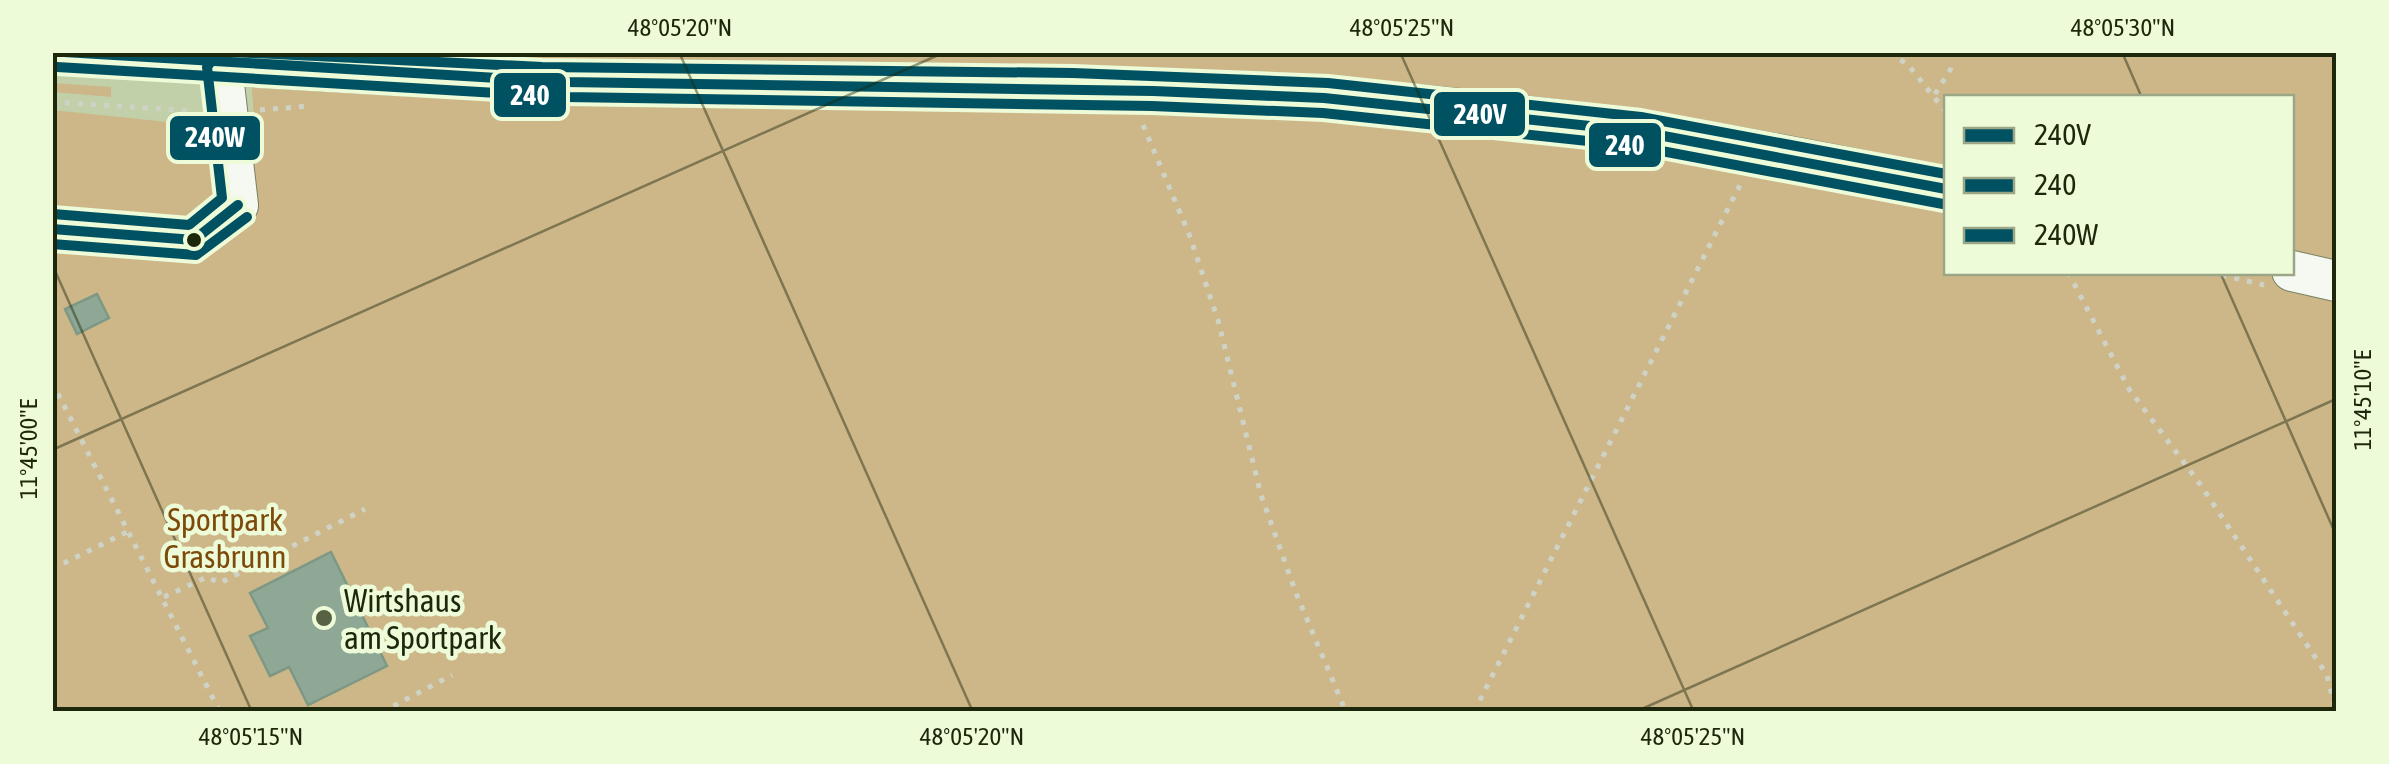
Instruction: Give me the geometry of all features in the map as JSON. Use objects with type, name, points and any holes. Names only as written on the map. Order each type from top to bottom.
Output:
[{"type":"street","points":[[58,52],[222,67],[641,84],[1128,90],[1366,102],[1558,122],[1757,152],[1944,189]]},
{"type":"street","points":[[52,229],[194,240],[238,205],[224,113],[222,67]]},
{"type":"street","points":[[2294,271],[2336,280]]},
{"type":"path","points":[[1890,52],[1935,94],[1944,109]]},
{"type":"path","points":[[1935,94],[1952,68]]},
{"type":"path","points":[[1128,90],[1190,234],[1218,320],[1261,495],[1296,593],[1346,712]]},
{"type":"path","points":[[52,102],[224,113],[312,106]]},
{"type":"path","points":[[1474,712],[1757,152]]},
{"type":"path","points":[[2070,275],[2129,388],[2200,484],[2327,675],[2336,712]]},
{"type":"path","points":[[52,382],[220,712]]},
{"type":"path","points":[[164,597],[207,577],[220,583],[365,510]]},
{"type":"path","points":[[52,569],[129,531]]},
{"type":"path","points":[[382,712],[452,675]]},
{"type":"green space","name":"Sportpark Grasbrunn","points":[[249,52],[2336,53],[2336,711],[53,711],[52,110],[255,131]]},
{"type":"green space","points":[[52,83],[111,87],[111,97],[53,92]]},
{"type":"building","points":[[97,294],[109,318],[77,334],[65,309]]},
{"type":"building","points":[[331,552],[387,666],[308,705],[289,667],[270,676],[250,636],[268,628],[250,593]]},
{"type":"transit line","name":"240V","points":[[64,52],[565,82],[1153,91],[1324,98],[1637,131],[1944,189]]},
{"type":"transit line","name":"240W","points":[[53,214],[189,225],[222,198],[207,67],[218,52]]},
{"type":"transit line","name":"240W","points":[[231,52],[542,67],[1073,73],[1328,83],[1641,117],[1944,174]]},
{"type":"transit line","name":"240","points":[[57,67],[565,97],[1152,106],[1323,113],[1635,146],[1943,204]]},
{"type":"transit line","name":"240V","points":[[52,229],[194,240],[238,205]]},
{"type":"transit line","name":"240","points":[[52,244],[196,255],[247,217]]},
{"type":"place","name":"Wirtshaus am Sportpark","points":[[324,618]]}]
